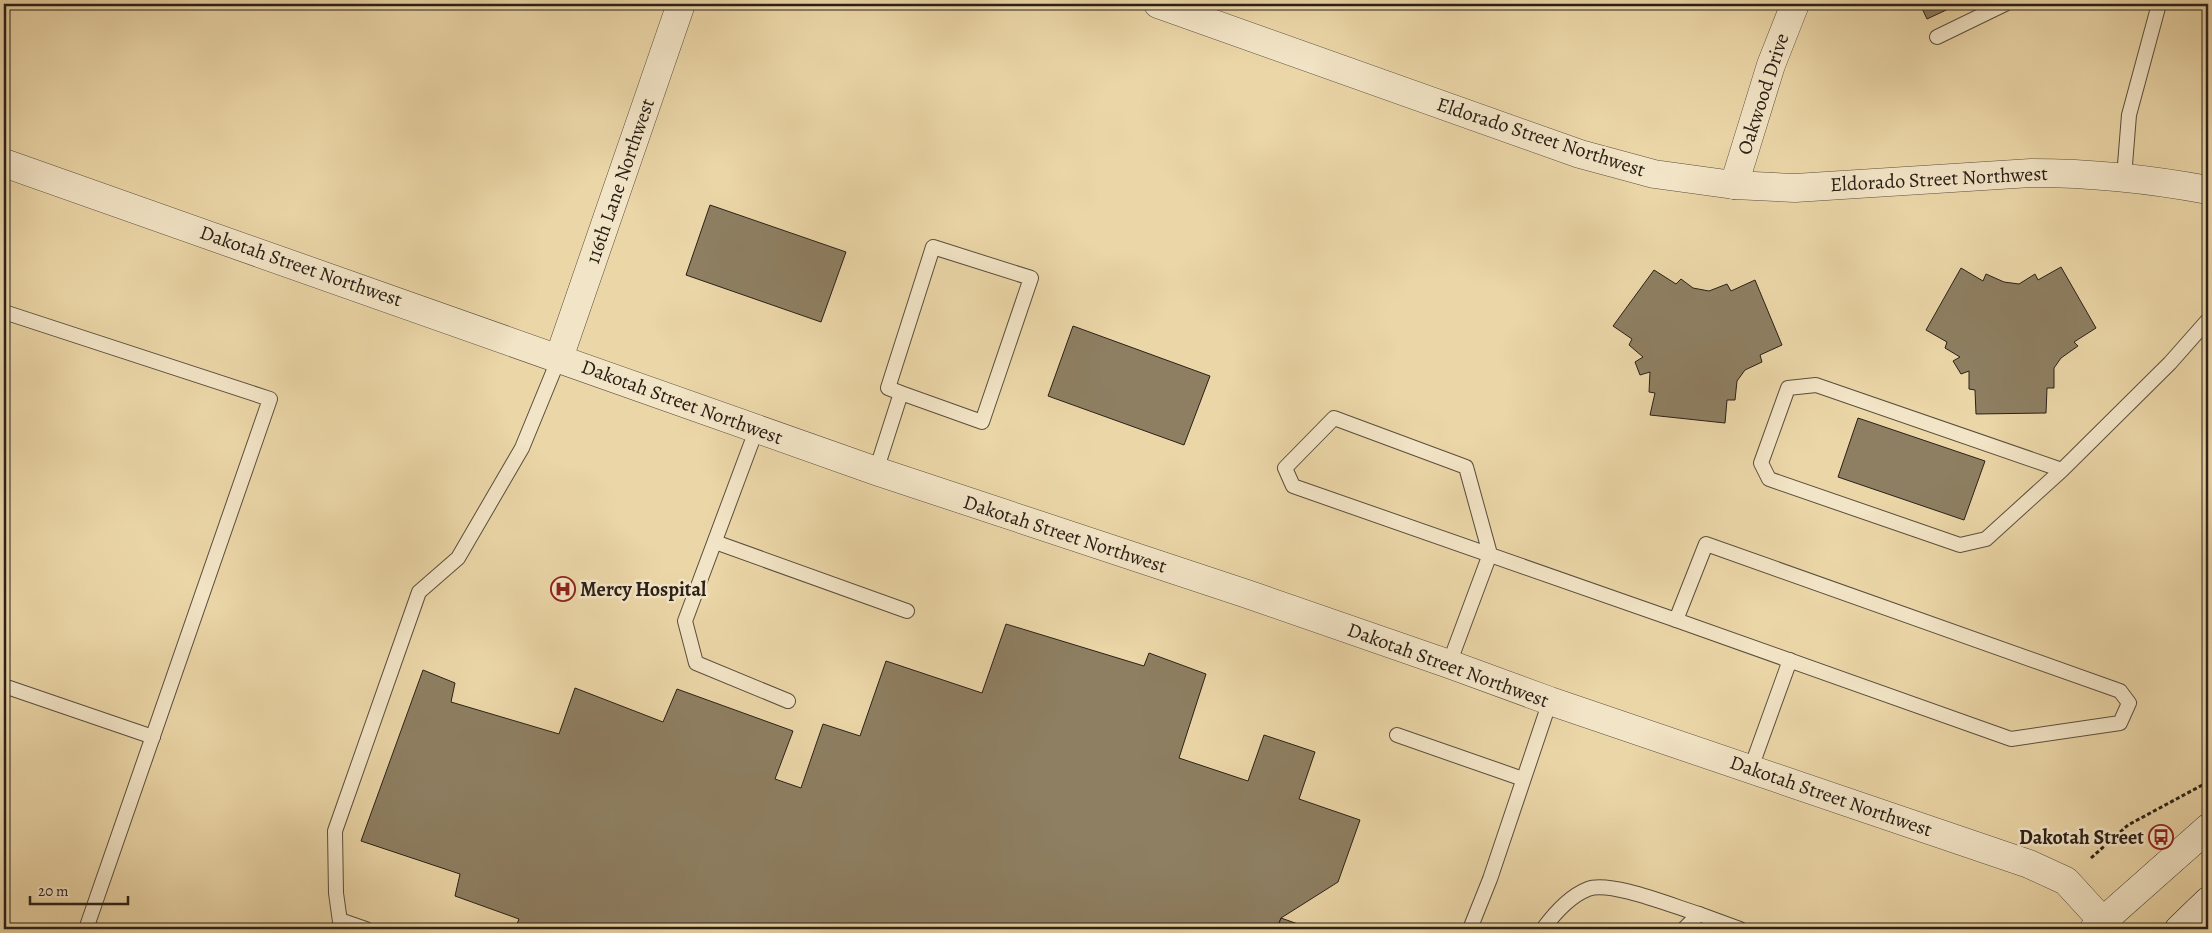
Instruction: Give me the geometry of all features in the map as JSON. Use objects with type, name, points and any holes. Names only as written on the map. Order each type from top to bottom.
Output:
[{"type":"street","name":"116th Lane Northwest","points":[[559,358],[681,4]]},
{"type":"street","name":"Eldorado Street Northwest","points":[[1158,4],[1580,154],[1654,174],[1734,185],[1795,188],[2031,172],[2066,173],[2124,177],[2208,190]]},
{"type":"street","name":"Oakwood Drive","points":[[1734,185],[1771,64],[1795,4]]},
{"type":"street","name":"Dakotah Street Northwest","points":[[10,169],[559,358],[876,471],[1449,664],[1550,701],[2028,864],[2066,881],[2102,927]]},
{"type":"street","points":[[2102,927],[2208,828]]},
{"type":"street","points":[[2180,929],[2208,901]]},
{"type":"lane","points":[[1936,37],[2005,4]]},
{"type":"lane","points":[[2124,177],[2129,115],[2159,4]]},
{"type":"lane","points":[[933,247],[1031,278],[982,422],[901,393],[888,388],[933,247]]},
{"type":"lane","points":[[4,312],[270,399],[86,929]]},
{"type":"lane","points":[[2062,470],[1816,385],[1788,388],[1761,463],[1770,479],[1960,545],[1986,539],[2062,470],[2170,362],[2208,320]]},
{"type":"lane","points":[[366,929],[341,925],[336,893],[335,831],[419,592],[458,558],[522,448],[559,358]]},
{"type":"lane","points":[[876,471],[901,393]]},
{"type":"lane","points":[[1449,664],[1490,554],[1466,468],[1334,418],[1285,468],[1293,486],[1490,554],[2011,739],[2120,723],[2129,704],[2120,691],[1706,544],[1676,620]]},
{"type":"lane","points":[[757,428],[685,621],[696,663],[788,701]]},
{"type":"lane","points":[[715,542],[907,611]]},
{"type":"lane","points":[[1751,768],[1790,660]]},
{"type":"lane","points":[[4,686],[153,737]]},
{"type":"lane","points":[[1470,929],[1490,879],[1550,701]]},
{"type":"lane","points":[[1397,735],[1523,779]]},
{"type":"lane","points":[[1543,929],[1553,916],[1574,898],[1590,888],[1613,887],[1740,929]]},
{"type":"lane","points":[[1684,929],[1699,914]]},
{"type":"path","points":[[2091,858],[2128,824],[2208,782]]},
{"type":"building","points":[[1920,4],[1959,4],[1927,19]]},
{"type":"building","points":[[710,205],[846,252],[821,322],[686,275]]},
{"type":"building","points":[[2061,267],[2096,328],[2074,342],[2078,346],[2061,358],[2054,368],[2054,388],[2047,388],[2046,413],[1976,414],[1975,390],[1969,389],[1969,371],[1961,374],[1953,361],[1960,357],[1945,348],[1947,342],[1926,330],[1961,268],[1983,281],[1986,274],[2004,282],[2019,284],[2035,274],[2038,280]]},
{"type":"building","points":[[1654,270],[1676,284],[1681,279],[1693,288],[1709,291],[1727,284],[1731,291],[1755,280],[1782,345],[1760,355],[1762,362],[1745,370],[1737,381],[1735,400],[1727,400],[1725,423],[1650,415],[1655,393],[1649,392],[1650,372],[1640,375],[1635,362],[1643,357],[1629,345],[1632,339],[1613,326]]},
{"type":"building","points":[[1073,326],[1210,376],[1184,445],[1048,396]]},
{"type":"building","points":[[1858,418],[1985,461],[1964,520],[1838,477]]},
{"type":"building","points":[[1006,624],[1144,666],[1149,653],[1206,674],[1179,758],[1248,781],[1264,735],[1315,752],[1299,799],[1360,820],[1338,882],[1281,918],[1277,929],[515,929],[519,919],[455,896],[460,874],[361,841],[423,670],[455,683],[451,702],[559,734],[575,688],[663,722],[677,689],[793,731],[775,779],[801,788],[823,724],[860,736],[886,661],[982,693]]},
{"type":"building","points":[[1281,918],[1312,929],[1277,929]]},
{"type":"place","name":"Mercy Hospital","points":[[563,589]]},
{"type":"place","name":"Dakotah Street","points":[[2161,837]]}]
